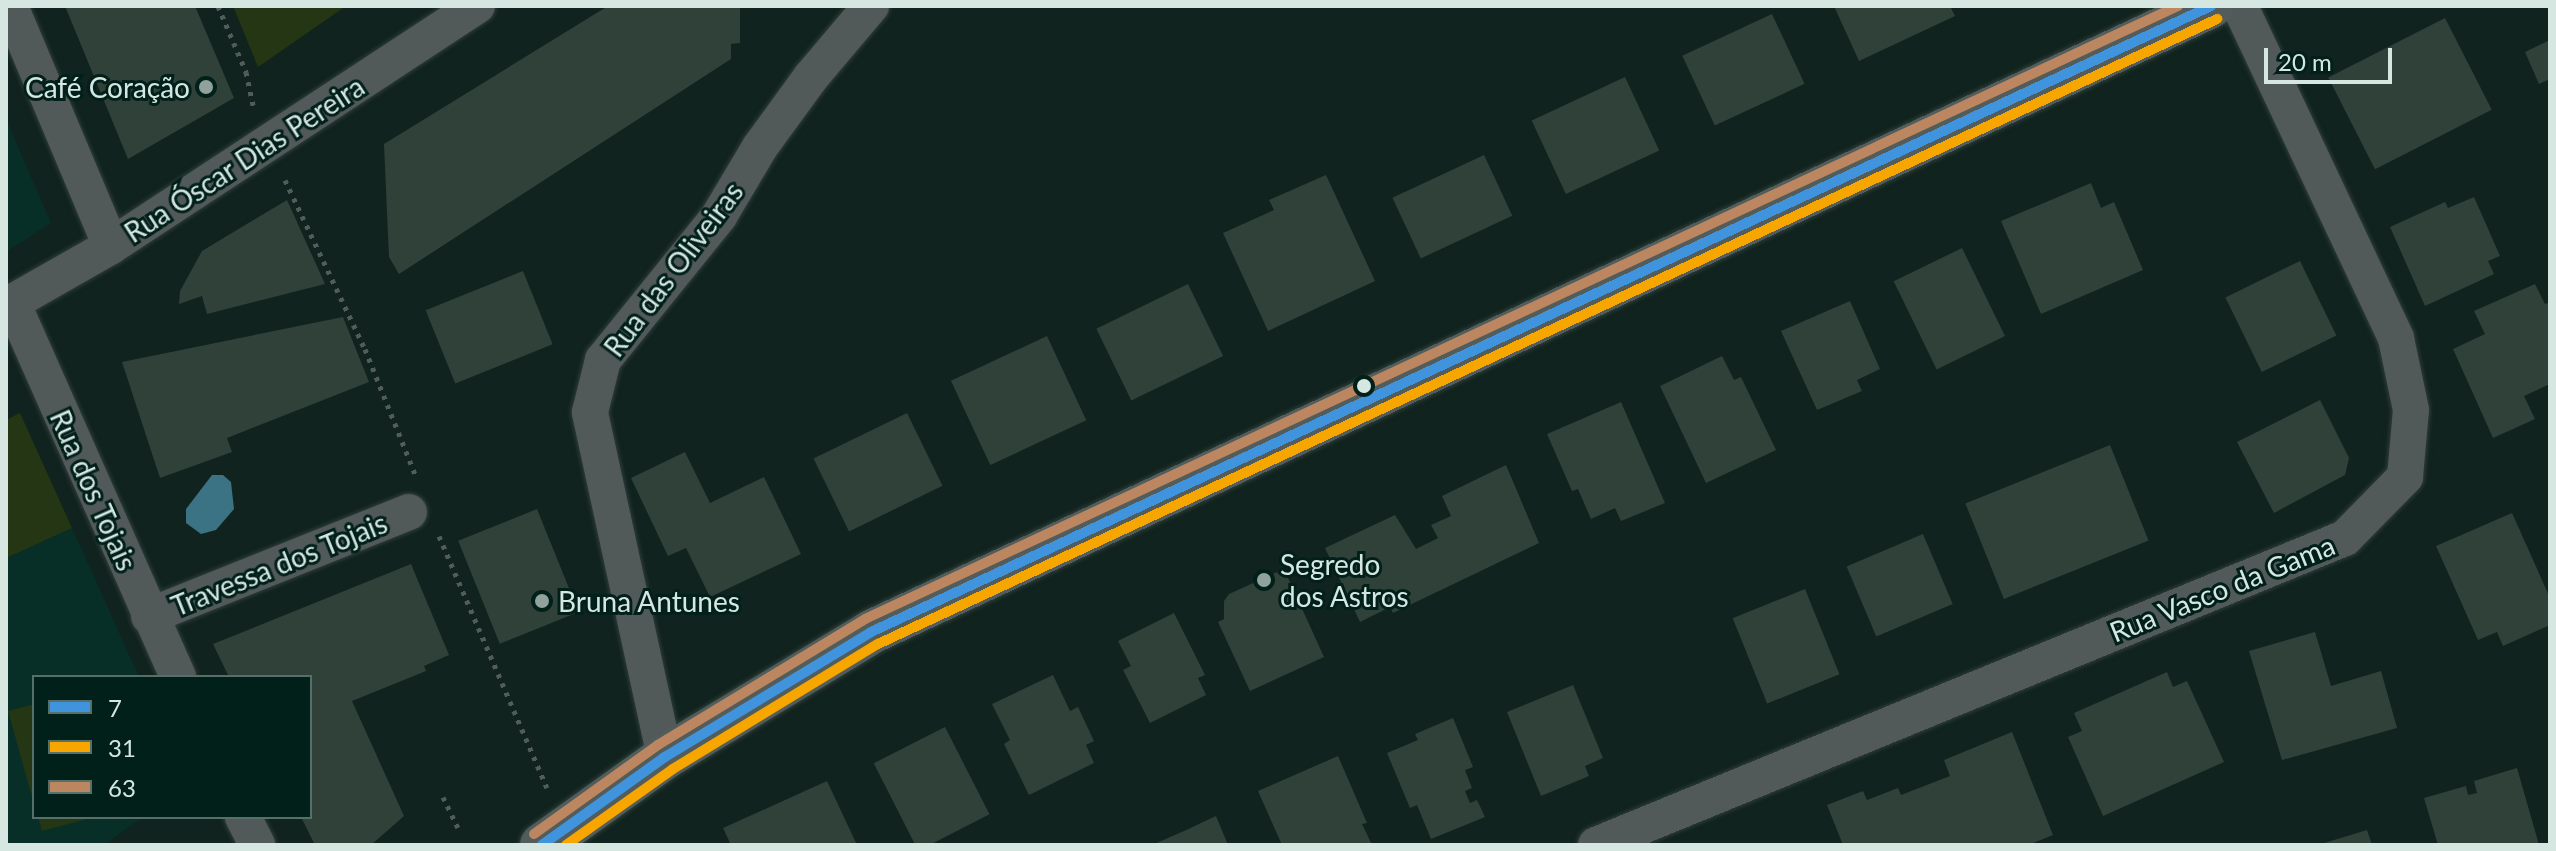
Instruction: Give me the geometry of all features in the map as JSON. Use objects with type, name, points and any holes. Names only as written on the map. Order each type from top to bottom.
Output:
[{"type":"main road","points":[[542,845],[665,757],[871,632],[2211,6]]},
{"type":"street","points":[[10,6],[111,246]]},
{"type":"street","name":"Rua Óscar Dias Pereira","points":[[9,304],[111,246],[477,6]]},
{"type":"street","name":"Rua das Oliveiras","points":[[665,757],[590,412],[603,360],[719,216],[760,147],[811,77],[871,6]]},
{"type":"street","name":"Rua Vasco da Gama","points":[[1596,845],[2345,538],[2405,477],[2411,410],[2396,338],[2240,6]]},
{"type":"street","name":"Rua dos Tojais","points":[[9,304],[177,675]]},
{"type":"street","name":"Travessa dos Tojais","points":[[149,616],[409,512]]},
{"type":"street","points":[[244,819],[257,845]]},
{"type":"path","points":[[218,6],[246,72],[262,148]]},
{"type":"path","points":[[443,797],[458,828]]},
{"type":"shaded area","points":[[233,6],[346,6],[258,67]]},
{"type":"shaded area","points":[[6,119],[51,223],[6,252]]},
{"type":"shaded area","points":[[20,413],[72,528],[6,558],[6,420]]},
{"type":"shaded area","points":[[72,528],[138,675],[32,675],[32,819],[140,819],[104,845],[6,845],[6,558]]},
{"type":"shaded area","points":[[32,705],[32,797],[8,711]]},
{"type":"shaded area","points":[[39,819],[87,819],[42,831]]},
{"type":"water","points":[[212,475],[223,475],[231,482],[234,509],[216,530],[201,534],[186,523],[186,509]]},
{"type":"building","points":[[65,6],[195,6],[234,98],[128,159]]},
{"type":"building","points":[[608,6],[740,6],[740,43],[731,44],[731,59],[399,274],[389,257],[384,144]]},
{"type":"building","points":[[1834,6],[1950,6],[1955,16],[1859,61]]},
{"type":"building","points":[[1772,14],[1805,84],[1715,126],[1682,56]]},
{"type":"building","points":[[2445,18],[2492,110],[2375,169],[2328,77]]},
{"type":"building","points":[[2550,40],[2550,79],[2539,84],[2525,52]]},
{"type":"building","points":[[1625,77],[1659,150],[1566,194],[1532,121]]},
{"type":"building","points":[[1484,155],[1512,216],[1421,258],[1392,198]]},
{"type":"building","points":[[1326,175],[1375,281],[1268,331],[1223,233],[1274,210],[1269,200]]},
{"type":"building","points":[[2091,183],[2101,208],[2114,202],[2143,270],[2041,314],[2001,221]]},
{"type":"building","points":[[2474,197],[2500,256],[2488,261],[2494,274],[2425,306],[2390,227],[2445,202],[2448,208]]},
{"type":"building","points":[[287,200],[325,284],[207,314],[202,296],[179,304],[180,291],[202,251]]},
{"type":"building","points":[[1962,248],[2005,336],[1937,369],[1894,281]]},
{"type":"building","points":[[2300,261],[2336,336],[2262,372],[2225,297]]},
{"type":"building","points":[[523,271],[553,344],[455,384],[426,310]]},
{"type":"building","points":[[1188,284],[1223,356],[1131,401],[1096,329]]},
{"type":"building","points":[[2535,284],[2545,304],[2550,302],[2550,384],[2524,396],[2535,419],[2493,438],[2453,349],[2485,334],[2474,311]]},
{"type":"building","points":[[1850,301],[1880,369],[1857,380],[1862,391],[1817,410],[1781,331]]},
{"type":"building","points":[[343,317],[369,382],[227,438],[232,452],[160,478],[122,362]]},
{"type":"building","points":[[1047,336],[1086,420],[990,465],[951,381]]},
{"type":"building","points":[[1722,356],[1734,380],[1741,377],[1776,450],[1706,483],[1660,386]]},
{"type":"building","points":[[2320,400],[2349,458],[2345,475],[2274,513],[2237,442]]},
{"type":"building","points":[[1621,402],[1665,503],[1621,521],[1615,508],[1591,519],[1578,489],[1572,491],[1547,434]]},
{"type":"building","points":[[907,413],[943,486],[849,531],[814,459]]},
{"type":"building","points":[[2110,445],[2149,540],[2004,599],[1965,503]]},
{"type":"building","points":[[685,452],[710,503],[764,477],[801,554],[710,597],[686,548],[668,556],[631,478]]},
{"type":"building","points":[[1506,465],[1539,543],[1393,613],[1390,607],[1360,622],[1325,548],[1395,515],[1416,549],[1438,538],[1431,525],[1451,516],[1442,496]]},
{"type":"building","points":[[537,509],[579,612],[500,644],[458,541]]},
{"type":"building","points":[[2512,513],[2550,598],[2550,625],[2503,646],[2497,632],[2478,640],[2436,546]]},
{"type":"building","points":[[1923,534],[1953,604],[1876,636],[1847,566]]},
{"type":"building","points":[[411,564],[449,655],[424,666],[426,671],[352,701],[404,816],[371,845],[315,845],[302,819],[312,819],[312,675],[228,675],[213,644]]},
{"type":"building","points":[[1284,569],[1324,657],[1250,691],[1218,622],[1224,619],[1224,601],[1229,594]]},
{"type":"building","points":[[1805,589],[1839,674],[1767,704],[1733,618]]},
{"type":"building","points":[[1174,613],[1205,675],[1198,678],[1206,695],[1150,723],[1123,670],[1131,666],[1118,641]]},
{"type":"building","points":[[2315,632],[2331,686],[2381,671],[2397,728],[2282,760],[2249,651]]},
{"type":"building","points":[[2167,672],[2173,687],[2187,681],[2224,762],[2103,816],[2068,737],[2082,731],[2074,713]]},
{"type":"building","points":[[1053,675],[1070,711],[1078,707],[1094,741],[1086,745],[1094,763],[1029,795],[1004,744],[1010,740],[992,704]]},
{"type":"building","points":[[1573,685],[1603,758],[1585,766],[1589,776],[1541,796],[1507,712]]},
{"type":"building","points":[[1453,718],[1473,767],[1465,770],[1472,788],[1465,791],[1470,803],[1477,800],[1485,817],[1431,839],[1417,805],[1410,808],[1387,753],[1418,740],[1415,734]]},
{"type":"building","points":[[945,727],[989,814],[929,845],[915,845],[874,763]]},
{"type":"building","points":[[2012,732],[2053,835],[2028,845],[1843,845],[1827,805],[1863,791],[1867,800],[1898,788],[1901,795],[1950,776],[1944,760]]},
{"type":"building","points":[[1338,756],[1367,823],[1362,824],[1372,845],[1282,845],[1258,791]]},
{"type":"building","points":[[2517,768],[2539,845],[2438,845],[2424,798],[2466,786],[2468,795],[2477,793],[2474,781]]},
{"type":"building","points":[[827,781],[857,845],[731,845],[723,828]]},
{"type":"building","points":[[1216,816],[1228,845],[1152,845],[1184,831]]},
{"type":"building","points":[[2367,830],[2372,845],[2321,845],[2321,844]]},
{"type":"transit line","name":"63","points":[[534,834],[658,745],[865,619],[2178,6]]},
{"type":"transit line","name":"7","points":[[542,845],[665,757],[871,632],[2211,6]]},
{"type":"transit line","name":"31","points":[[566,845],[673,769],[878,644],[2217,19]]},
{"type":"place","name":"Café Coração","points":[[206,87]]},
{"type":"place","name":"Segredo dos Astros","points":[[1264,580]]},
{"type":"place","name":"Bruna Antunes","points":[[542,601]]}]
